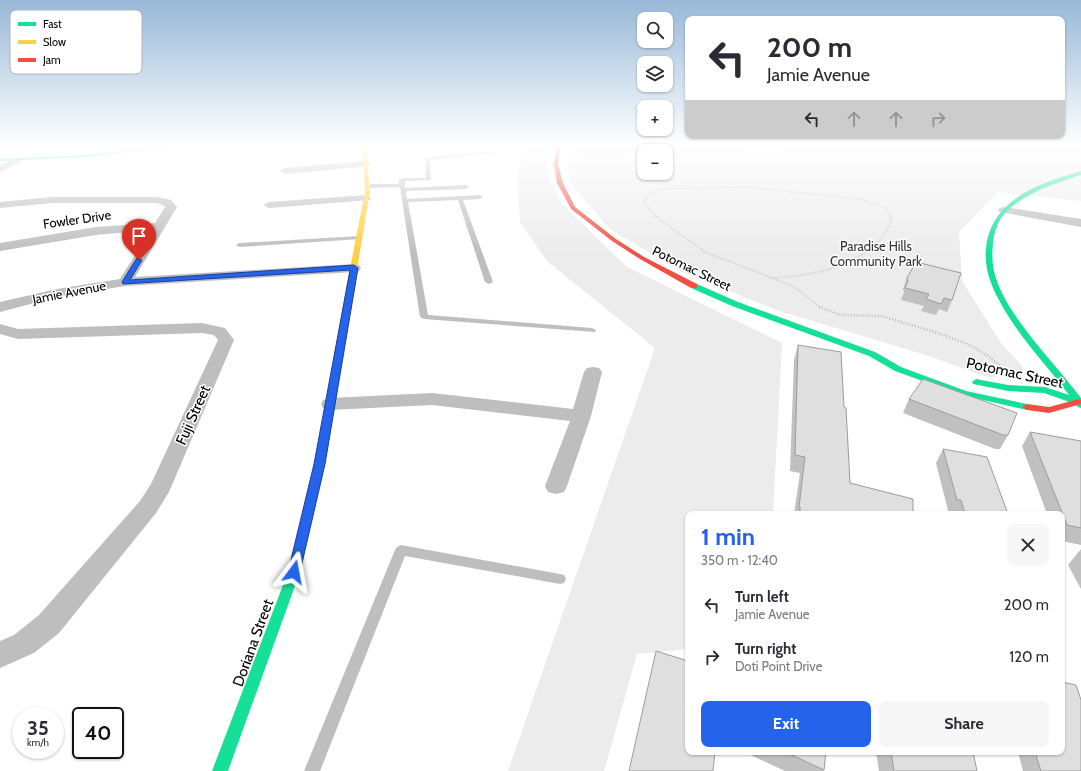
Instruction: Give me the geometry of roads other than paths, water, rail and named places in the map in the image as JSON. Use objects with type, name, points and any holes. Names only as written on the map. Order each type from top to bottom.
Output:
[{"type":"street","name":"Doriana Street","points":[[220,771],[294,572],[320,464],[366,198],[370,191],[369,182]]},
{"type":"street","name":"Potomac Street","points":[[560,182],[574,208],[614,240],[642,258],[688,283],[735,304],[872,354],[898,368],[964,393],[1018,406],[1049,410],[1080,403]]},
{"type":"street","points":[[1058,182],[1034,190],[1004,210],[994,224],[986,255],[998,294],[1014,318],[1080,403]]},
{"type":"street","points":[[269,205],[366,198]]},
{"type":"street","points":[[0,206],[58,200],[157,200],[167,202],[171,207],[125,282]]},
{"type":"street","points":[[1004,210],[1081,223]]},
{"type":"street","name":"Fowler Drive","points":[[0,247],[96,231],[159,226]]},
{"type":"street","name":"Jamie Avenue","points":[[0,307],[63,292],[125,282],[354,268]]},
{"type":"street","name":"Fuji Street","points":[[0,329],[18,334],[202,328],[220,332],[226,340],[161,486],[148,507],[49,624],[24,644],[0,655]]},
{"type":"street","name":"Potomac Street","points":[[872,354],[897,356]]},
{"type":"street","points":[[556,486],[581,416],[593,372]]},
{"type":"street","name":"Potomac Street","points":[[964,378],[979,383],[1008,388],[1045,390],[1080,403]]},
{"type":"street","points":[[330,404],[432,399],[581,416]]},
{"type":"lane","points":[[402,182],[424,317],[592,330]]},
{"type":"lane","points":[[369,186],[402,188],[466,188]]},
{"type":"lane","points":[[404,201],[480,197]]},
{"type":"lane","points":[[460,198],[489,282]]},
{"type":"lane","points":[[239,245],[359,238]]},
{"type":"lane","points":[[312,771],[401,550],[560,579]]},
{"type":"park label","name":"Paradise Hills Community Park","points":[[876,254]]}]
